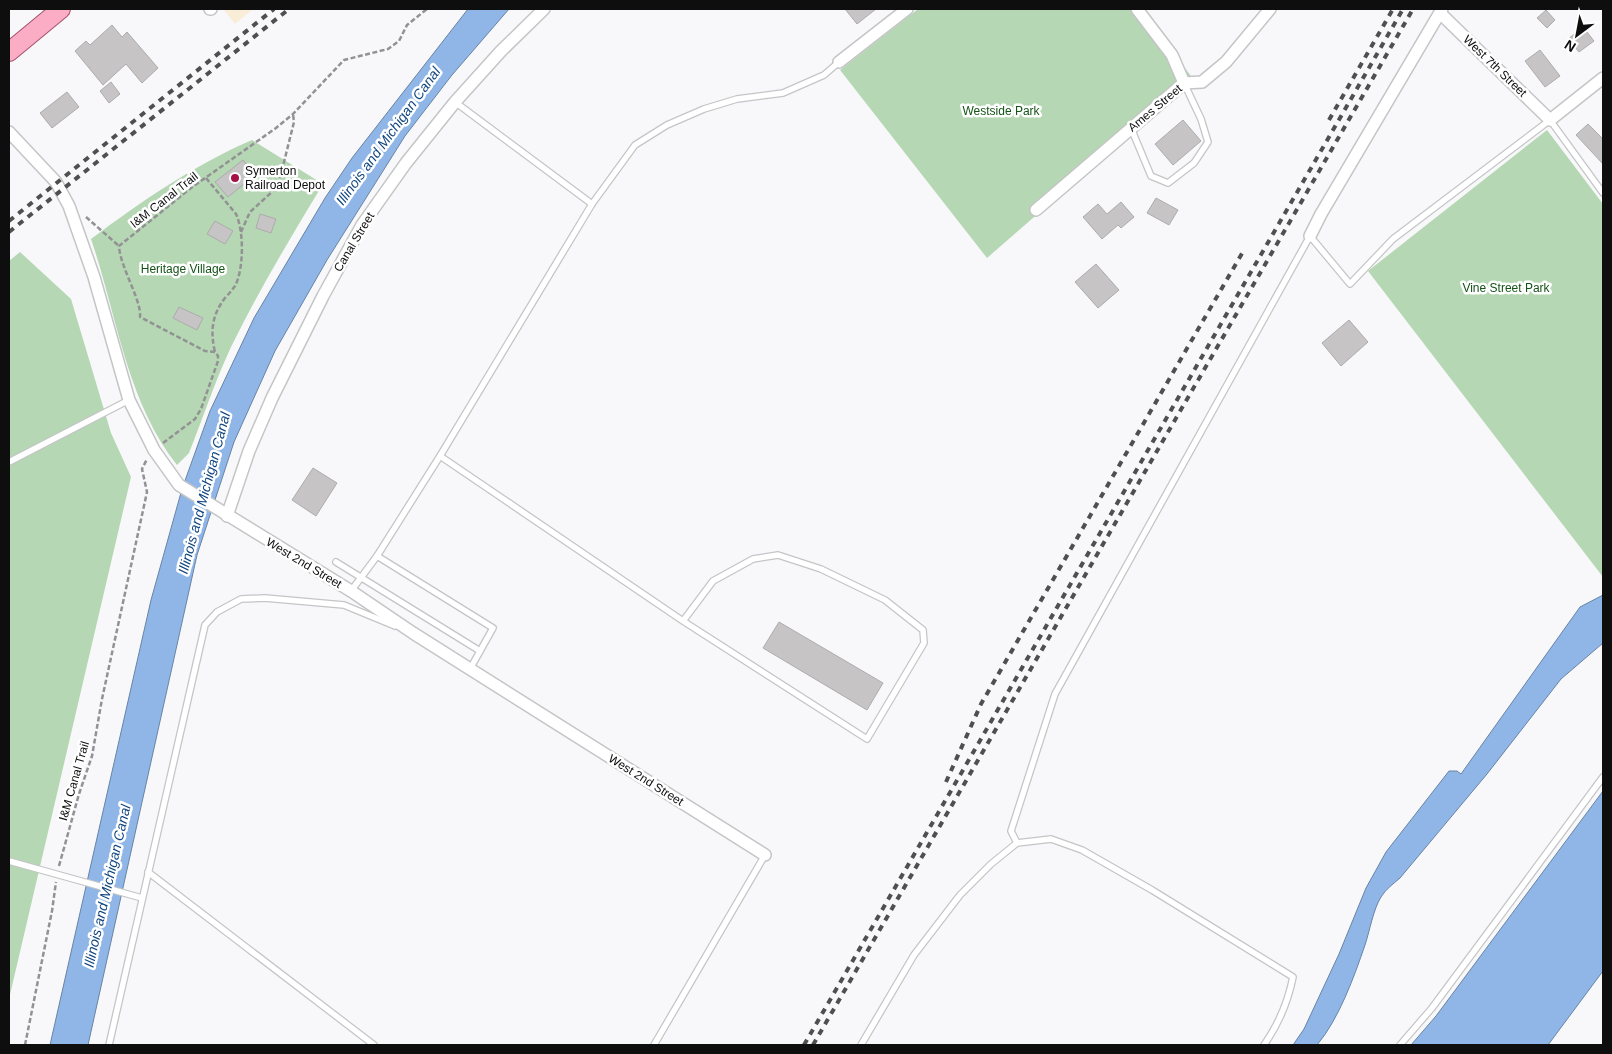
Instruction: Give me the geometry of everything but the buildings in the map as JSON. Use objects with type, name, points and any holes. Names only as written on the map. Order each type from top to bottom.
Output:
[{"type":"main road","points":[[9,52],[61,9]]},
{"type":"street","name":"Canal Street","points":[[227,516],[249,452],[272,398],[323,296],[362,225],[406,162],[455,102],[501,51],[544,9]]},
{"type":"street","points":[[839,62],[907,9]]},
{"type":"street","points":[[1137,9],[1172,55],[1184,83]]},
{"type":"street","name":"Ames Street","points":[[1036,210],[1184,83],[1202,82],[1226,62],[1270,9]]},
{"type":"street","points":[[1310,236],[1321,214],[1441,11]]},
{"type":"street","name":"West 7th Street","points":[[1441,11],[1550,120]]},
{"type":"street","points":[[1550,120],[1603,78]]},
{"type":"street","name":"West 2nd Street","points":[[9,132],[56,182],[69,206],[94,277],[129,400],[154,450],[179,485],[351,591],[413,633],[766,855]]},
{"type":"lane","points":[[351,591],[377,556],[440,456],[592,204],[635,145],[667,124],[704,109],[737,99],[783,93],[824,75],[839,62]]},
{"type":"lane","points":[[1131,128],[1151,176],[1168,183],[1194,163],[1208,142],[1202,119],[1184,83]]},
{"type":"lane","points":[[455,102],[592,204]]},
{"type":"lane","points":[[1017,843],[1012,831],[1055,694],[1310,236],[1350,284],[1393,239],[1550,120],[1603,193]]},
{"type":"lane","points":[[9,462],[129,400]]},
{"type":"lane","points":[[440,456],[683,621],[867,739],[924,644],[923,630],[885,600],[821,569],[778,555],[753,559],[713,581],[683,621]]},
{"type":"lane","points":[[377,556],[493,628],[470,669]]},
{"type":"lane","points":[[336,562],[480,651]]},
{"type":"lane","points":[[109,1045],[205,626],[217,612],[240,599],[265,598],[344,606],[413,633]]},
{"type":"lane","points":[[1400,1045],[1432,1008],[1603,777]]},
{"type":"lane","points":[[861,1045],[914,955],[960,894],[991,864],[1017,843],[1051,839],[1082,850],[1152,890],[1293,977],[1285,1006],[1264,1045]]},
{"type":"lane","points":[[654,1045],[766,855]]},
{"type":"lane","points":[[9,861],[142,898]]},
{"type":"lane","points":[[148,872],[374,1045]]},
{"type":"path","name":"I&M Canal Trail","points":[[119,246],[170,204],[249,149],[293,114],[344,60],[388,49],[399,41],[407,25],[426,9]]},
{"type":"path","points":[[240,234],[250,212],[273,191],[277,184],[294,122],[293,114]]},
{"type":"path","points":[[166,440],[195,419],[200,409],[218,361],[218,356],[212,342],[213,318],[216,311],[234,288],[241,262],[239,221],[236,214],[206,178]]},
{"type":"path","points":[[69,206],[79,206],[84,215],[119,246],[123,265],[140,309],[140,317],[205,351],[215,352]]},
{"type":"path","name":"I&M Canal Trail","points":[[25,1045],[52,911],[56,875],[96,740],[102,699],[147,492],[142,469],[144,462]]},
{"type":"shaded area","points":[[223,9],[253,9],[235,24]]},
{"type":"green space","name":"Westside Park","points":[[918,9],[1142,9],[1193,79],[987,258],[840,70]]},
{"type":"green space","name":"Vine Street Park","points":[[1547,130],[1603,204],[1603,577],[1368,271]]},
{"type":"green space","name":"Heritage Village","points":[[252,140],[323,184],[276,264],[231,347],[189,453],[177,465],[160,440],[134,385],[91,239],[189,172]]},
{"type":"green space","points":[[20,252],[71,299],[111,433],[131,477],[9,999],[9,261]]},
{"type":"water","name":"Illinois and Michigan Canal","points":[[468,9],[509,9],[452,75],[405,136],[327,260],[275,351],[234,442],[197,555],[88,1045],[50,1045],[151,600],[182,489],[210,411],[254,318],[325,198],[352,158]]},
{"type":"water","points":[[1603,595],[1603,643],[1561,679],[1487,774],[1400,878],[1383,894],[1378,902],[1351,984],[1325,1035],[1317,1045],[1293,1045],[1304,1029],[1339,954],[1366,888],[1386,852],[1449,771],[1457,771],[1461,774],[1580,607]]},
{"type":"water","points":[[1603,791],[1603,971],[1548,1045],[1411,1045],[1436,1016]]},
{"type":"railway","points":[[9,221],[274,9]]},
{"type":"railway","points":[[9,232],[289,9]]},
{"type":"railway","points":[[1329,120],[1393,9]]},
{"type":"railway","points":[[804,1045],[1403,9]]},
{"type":"railway","points":[[813,1045],[1413,9]]},
{"type":"railway","points":[[946,782],[981,704],[1244,250]]},
{"type":"place","name":"Symerton Railroad Depot","points":[[235,178]]}]
